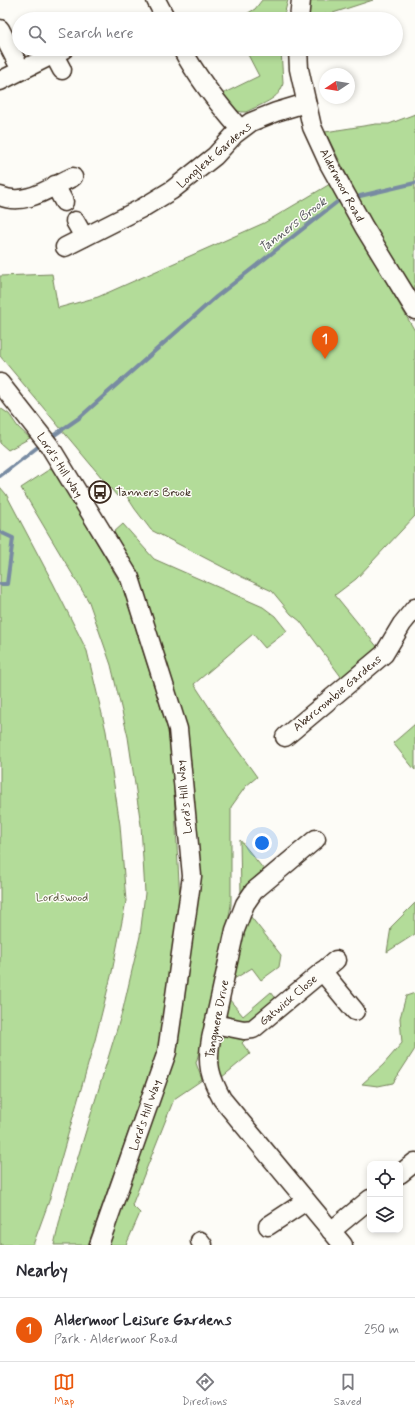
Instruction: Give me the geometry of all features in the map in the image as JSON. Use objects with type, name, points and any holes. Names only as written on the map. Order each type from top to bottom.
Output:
[{"type":"street","points":[[156,0],[162,12]]},
{"type":"street","points":[[300,12],[301,0]]},
{"type":"street","points":[[0,29],[12,51]]},
{"type":"street","points":[[14,56],[22,70]]},
{"type":"street","points":[[186,56],[206,88],[240,129]]},
{"type":"street","name":"Aldermoor Road","points":[[298,56],[299,69],[312,127],[329,164],[364,227],[415,310]]},
{"type":"street","points":[[0,81],[22,70],[60,58]]},
{"type":"street","name":"Longleat Gardens","points":[[65,247],[144,207],[181,184],[218,154],[240,129],[262,117],[306,103]]},
{"type":"street","points":[[0,196],[11,199],[27,198],[73,177]]},
{"type":"street","points":[[55,185],[64,202]]},
{"type":"street","points":[[75,221],[84,237]]},
{"type":"street","name":"Lord's Hill Way","points":[[0,383],[56,456],[130,578],[178,729],[192,876],[167,1052],[99,1245]]},
{"type":"street","name":"Abercrombie Gardens","points":[[285,738],[384,654],[402,624],[415,608]]},
{"type":"street","name":"Tangmere Drive","points":[[316,839],[262,884],[248,898],[238,918],[208,1057],[211,1076],[222,1099],[343,1245]]},
{"type":"street","name":"Gatwick Close","points":[[214,1024],[244,1030],[253,1029],[329,966],[354,1011]]},
{"type":"street","points":[[403,1172],[415,1162]]},
{"type":"street","points":[[268,1226],[306,1201]]},
{"type":"street","points":[[331,1231],[367,1201]]},
{"type":"green space","points":[[262,0],[288,0],[285,12],[250,12],[255,9]]},
{"type":"green space","points":[[310,0],[373,0],[336,12],[309,12]]},
{"type":"green space","points":[[249,56],[281,56],[283,83],[278,93],[269,101],[246,112],[242,112],[232,107],[220,95],[259,76]]},
{"type":"green space","points":[[415,114],[415,287],[412,289],[367,215],[325,132],[376,124],[389,124]]},
{"type":"green space","points":[[330,184],[415,331],[415,516],[356,579],[335,595],[379,649],[345,682],[300,621],[291,614],[272,591],[151,530],[124,492],[117,496],[0,356],[0,276],[52,274],[58,308],[98,297],[264,223]]},
{"type":"green space","points":[[0,408],[9,414],[18,427],[30,438],[8,450],[0,443]]},
{"type":"green space","points":[[53,467],[123,588],[168,730],[173,775],[180,900],[161,1047],[153,1063],[88,1245],[54,1245],[64,1203],[123,1009],[140,936],[145,893],[141,825],[128,737],[111,665],[89,602],[21,488]]},
{"type":"green space","name":"Lordswood","points":[[0,487],[6,494],[87,651],[106,731],[120,825],[126,901],[112,972],[95,1040],[49,1201],[33,1245],[0,1245]]},
{"type":"green space","points":[[123,524],[154,559],[263,607],[275,616],[287,631],[265,648],[253,634],[194,684],[257,777],[246,786],[231,807],[231,905],[216,989],[196,1063],[202,1080],[174,1099],[132,1205],[140,1213],[126,1245],[108,1245],[132,1171],[197,879],[187,737],[113,533]]},
{"type":"green space","points":[[415,724],[415,770],[393,743]]},
{"type":"green space","points":[[240,840],[265,871],[241,894]]},
{"type":"green space","points":[[415,903],[415,934],[387,952],[391,927]]},
{"type":"green space","points":[[247,912],[281,955],[279,967],[261,980],[252,968],[234,979],[229,999],[243,1016],[271,992],[277,1000],[246,1024],[229,1018],[225,1012]]},
{"type":"green space","points":[[415,993],[415,1049],[393,1083],[378,1086],[362,1084],[383,1065],[402,1043],[400,1018],[406,996]]},
{"type":"green space","points":[[229,1036],[245,1040],[242,1043],[250,1054],[221,1078],[217,1057],[218,1046],[222,1037]]},
{"type":"waterway","name":"Tanners Brook","points":[[360,196],[415,183]]},
{"type":"waterway","name":"Tanners Brook","points":[[50,438],[79,418],[216,297],[337,202]]},
{"type":"waterway","name":"Tanners Brook","points":[[0,476],[43,443]]},
{"type":"waterway","name":"Tanners Brook","points":[[0,532],[13,538],[7,584],[0,584]]},
{"type":"place","name":"Aldermoor Leisure Gardens","points":[[325,359]]},
{"type":"place","name":"Tanners Brook","points":[[100,492]]}]
